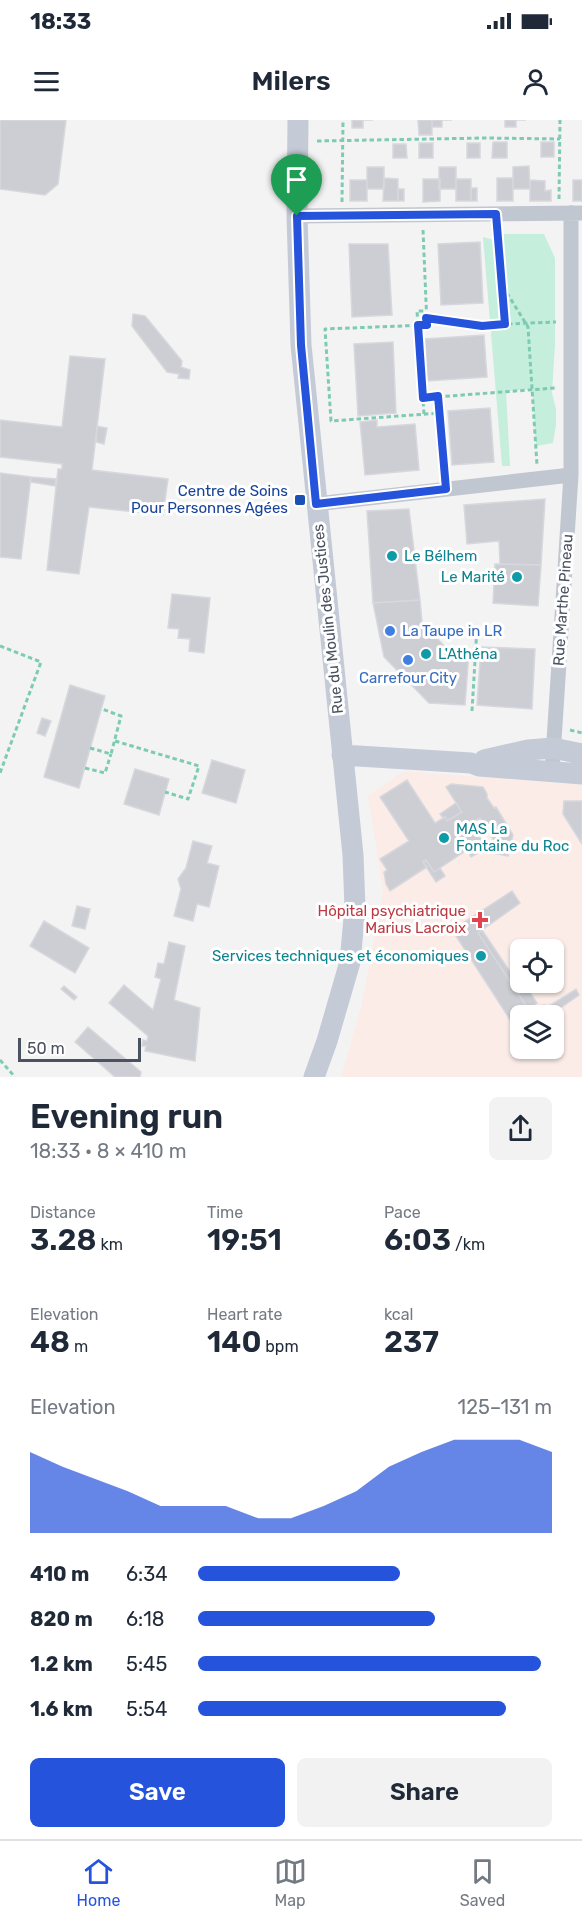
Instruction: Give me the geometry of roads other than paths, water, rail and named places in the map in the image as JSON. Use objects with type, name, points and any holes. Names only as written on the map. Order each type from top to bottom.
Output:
[{"type":"street","name":"Rue du Moulin des Justices","points":[[298,120],[297,216],[301,345],[353,855],[355,908],[350,962],[314,1077]]},
{"type":"street","points":[[297,216],[571,213]]},
{"type":"street","name":"Rue Marthe Pineau","points":[[552,772],[571,475],[571,213]]},
{"type":"street","points":[[316,504],[571,475]]},
{"type":"street","points":[[471,764],[528,750],[553,748],[582,754]]},
{"type":"street","points":[[342,755],[582,774]]},
{"type":"place","name":"Centre de Soins Pour Personnes Agées","points":[[300,500]]},
{"type":"place","name":"Le Bélhem","points":[[392,556]]},
{"type":"place","name":"Le Marité","points":[[517,577]]},
{"type":"place","name":"La Taupe in LR","points":[[390,631]]},
{"type":"place","name":"L'Athéna","points":[[426,654]]},
{"type":"place","name":"Carrefour City","points":[[408,660]]},
{"type":"place","name":"MAS La Fontaine du Roc","points":[[444,838]]},
{"type":"place","name":"Hôpital psychiatrique Marius Lacroix","points":[[480,920]]},
{"type":"place","name":"Services techniques et économiques","points":[[481,956]]}]
